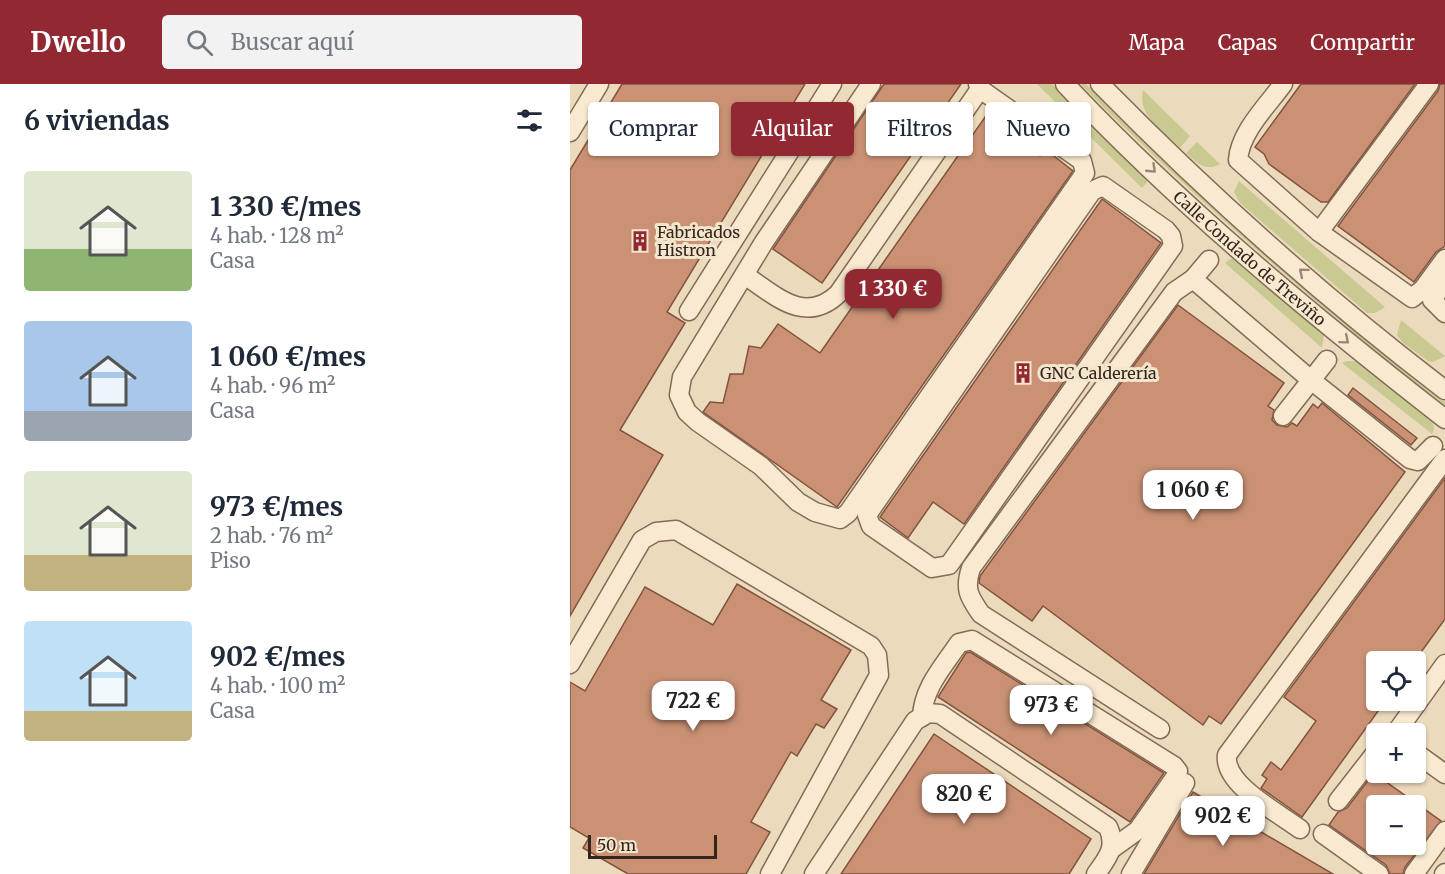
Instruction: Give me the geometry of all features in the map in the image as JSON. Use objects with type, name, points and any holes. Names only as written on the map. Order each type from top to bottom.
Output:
[{"type":"street","points":[[570,132],[599,84]]},
{"type":"street","points":[[689,311],[832,84]]},
{"type":"street","points":[[746,276],[787,303],[812,310],[827,305],[838,294],[979,86],[1082,161],[1085,173],[855,504],[840,519],[815,512],[798,502],[761,466],[698,422],[687,412],[679,395],[682,378],[746,276],[764,242],[871,84]]},
{"type":"street","name":"Calle Condado de Treviño","points":[[1065,84],[1218,232],[1344,339],[1445,419]]},
{"type":"street","name":"Calle Condado de Treviño","points":[[1100,84],[1211,192],[1376,335],[1445,390]]},
{"type":"street","points":[[1283,84],[1244,137],[1235,164],[1402,303],[1417,296],[1445,259]]},
{"type":"street","points":[[1319,232],[1429,84]]},
{"type":"street","points":[[1103,186],[1168,228],[1173,246],[949,565],[932,568],[871,525],[867,515],[1092,191],[1103,186]]},
{"type":"street","points":[[1160,729],[981,614],[968,596],[966,583],[971,568],[1174,292],[1193,279],[1209,260]]},
{"type":"street","points":[[1193,279],[1311,380],[1410,459],[1440,463]]},
{"type":"street","points":[[1445,281],[1432,300],[1445,314]]},
{"type":"street","points":[[1283,416],[1327,360]]},
{"type":"street","points":[[1300,829],[1234,781],[1226,766],[1227,755],[1440,463]]},
{"type":"street","points":[[570,664],[642,540],[656,532],[676,530],[871,646],[877,655],[879,675],[770,874]]},
{"type":"street","points":[[922,717],[922,703],[928,689],[959,643],[972,640],[1174,766],[1178,771],[1176,776],[1138,830],[1113,848],[1096,874]]},
{"type":"street","points":[[1403,723],[1445,664]]},
{"type":"street","points":[[814,874],[915,721],[928,713],[940,714],[1108,827],[1113,837],[1113,848]]},
{"type":"street","points":[[1426,760],[1445,774]]},
{"type":"street","points":[[1338,801],[1366,764]]},
{"type":"street","points":[[1131,874],[1185,783]]},
{"type":"street","points":[[1414,874],[1445,831]]},
{"type":"street","points":[[1323,834],[1379,874]]},
{"type":"green space","points":[[1037,84],[1052,84],[1070,102],[1055,102]]},
{"type":"green space","points":[[1080,84],[1086,84],[1260,249],[1445,402],[1445,407],[1258,251]]},
{"type":"green space","points":[[1143,90],[1190,136],[1180,148],[1159,129],[1148,115],[1142,99]]},
{"type":"green space","points":[[1091,123],[1149,180],[1142,188],[1091,137]]},
{"type":"green space","points":[[1197,142],[1220,164],[1206,167],[1186,153]]},
{"type":"green space","points":[[1239,181],[1385,307],[1375,313],[1367,313],[1240,203],[1234,192]]},
{"type":"green space","points":[[1230,259],[1235,259],[1324,335],[1322,348],[1225,263]]},
{"type":"green space","points":[[1401,320],[1445,356],[1433,362],[1428,361],[1403,343],[1397,335]]},
{"type":"green space","points":[[1355,361],[1433,423],[1432,434],[1342,363]]},
{"type":"building","name":"Fabricados Histron","points":[[622,84],[805,84],[794,102],[731,102],[731,156],[761,156],[667,312],[685,323],[620,430],[663,455],[570,616],[570,170],[588,140],[588,156],[719,156],[719,102],[611,102]]},
{"type":"building","points":[[884,84],[961,84],[948,102],[872,102]]},
{"type":"building","points":[[1301,84],[1415,84],[1328,202],[1321,202],[1269,164],[1264,154],[1255,147]]},
{"type":"building","points":[[1440,84],[1445,84],[1445,246],[1436,252],[1414,282],[1338,226],[1438,91]]},
{"type":"building","points":[[866,111],[866,156],[911,156],[822,283],[773,249],[836,156],[854,156],[854,129]]},
{"type":"building","points":[[985,117],[985,156],[1054,156],[1073,171],[837,507],[703,412],[710,402],[723,403],[730,374],[743,374],[749,346],[761,348],[778,324],[820,353],[958,156],[973,156],[973,134]]},
{"type":"building","name":"GNC Calderería","points":[[1102,199],[1161,243],[964,524],[933,502],[908,538],[880,517]]},
{"type":"building","points":[[1178,305],[1284,383],[1268,406],[1274,410],[1272,420],[1277,425],[1287,427],[1292,423],[1297,426],[1313,404],[1318,408],[1322,403],[1405,472],[1221,724],[1209,716],[1203,725],[1043,606],[1032,621],[979,583],[980,576]]},
{"type":"building","points":[[1353,388],[1417,438],[1411,445],[1348,395]]},
{"type":"building","points":[[1445,478],[1445,619],[1422,651],[1366,651],[1366,711],[1378,711],[1369,723],[1366,723],[1366,728],[1302,817],[1261,788],[1267,779],[1262,775],[1271,762],[1281,770],[1316,721],[1284,697]]},
{"type":"building","points":[[737,584],[851,650],[821,700],[837,709],[824,728],[816,724],[797,756],[791,752],[751,822],[770,832],[746,874],[628,874],[583,848],[589,838],[570,827],[570,682],[585,691],[645,587],[713,625]]},
{"type":"building","points":[[970,652],[1164,773],[1130,822],[938,697],[966,653]]},
{"type":"building","points":[[934,734],[1091,839],[1069,874],[841,874]]},
{"type":"building","points":[[1366,783],[1388,783],[1405,795],[1366,795],[1366,851],[1329,825],[1338,812],[1347,808]]},
{"type":"building","points":[[1193,792],[1333,874],[1144,874]]},
{"type":"building","points":[[1426,810],[1441,821],[1426,840]]},
{"type":"building","points":[[1372,855],[1414,855],[1405,867],[1403,874],[1390,874],[1386,865]]},
{"type":"place","name":"Fabricados Histron","points":[[640,241]]},
{"type":"place","name":"GNC Calderería","points":[[1023,373]]}]
